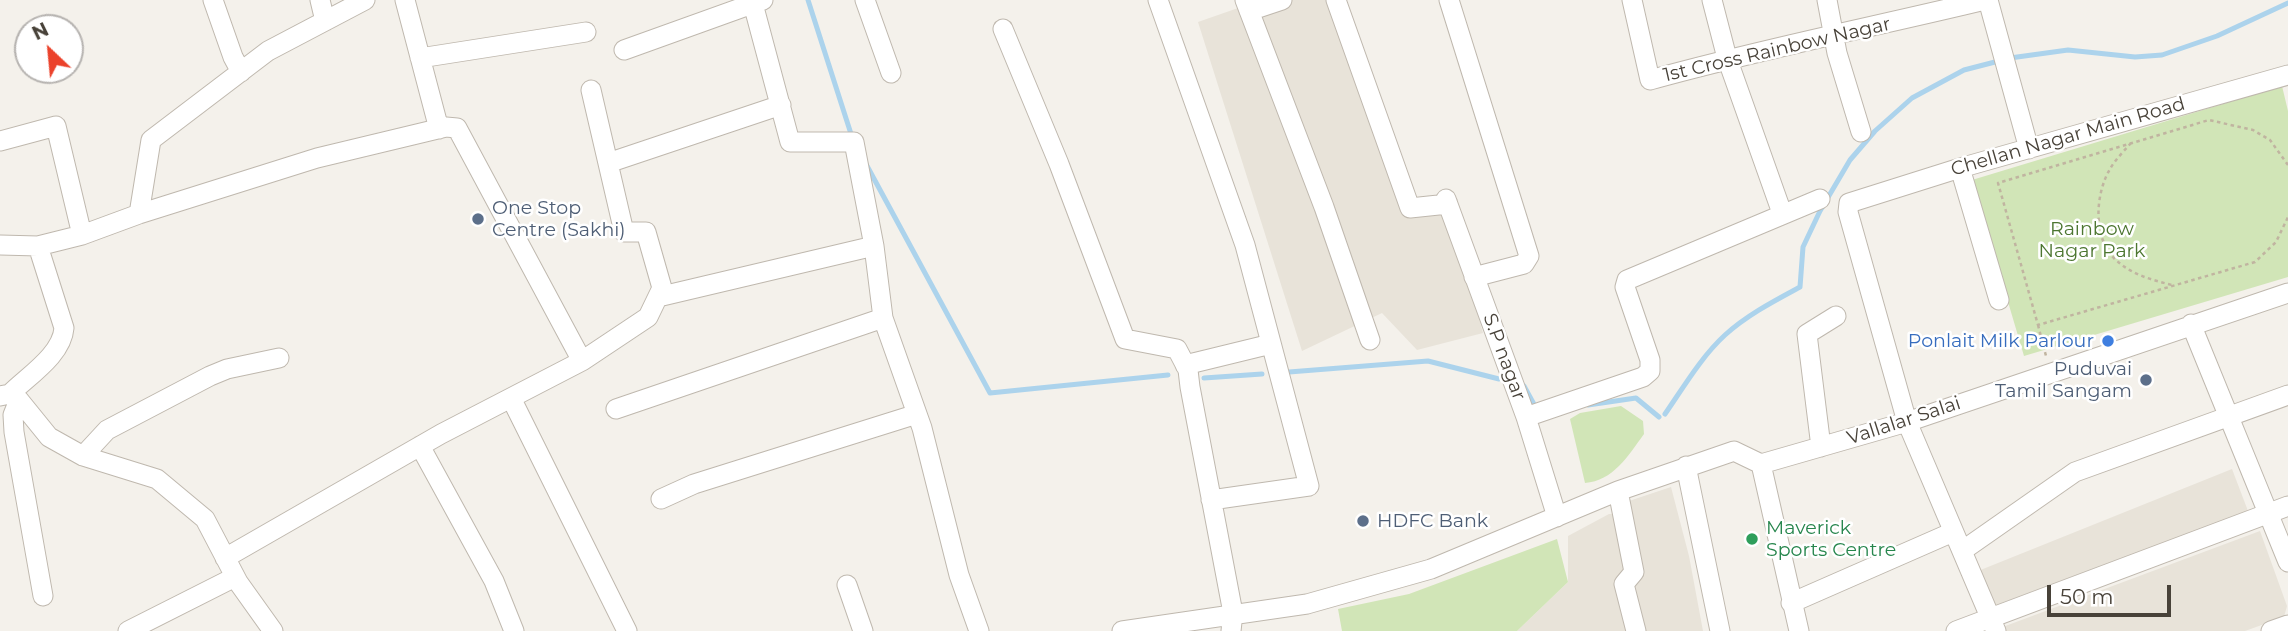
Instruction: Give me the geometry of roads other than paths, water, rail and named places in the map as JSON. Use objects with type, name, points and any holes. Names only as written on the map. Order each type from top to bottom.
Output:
[{"type":"street","points":[[214,0],[233,57],[241,72]]},
{"type":"street","points":[[320,0],[325,21]]},
{"type":"street","points":[[139,214],[152,140],[268,51],[365,0]]},
{"type":"street","points":[[405,0],[439,129]]},
{"type":"street","points":[[865,0],[891,73]]},
{"type":"street","points":[[1157,0],[1245,245],[1309,486],[1212,500]]},
{"type":"street","points":[[1282,0],[1247,5],[1324,207],[1370,340]]},
{"type":"street","name":"S.P nagar","points":[[1336,0],[1410,208],[1447,201],[1526,417],[1558,517]]},
{"type":"street","points":[[1449,0],[1529,256],[1524,264],[1474,277]]},
{"type":"street","name":"1st Cross Rainbow Nagar","points":[[1632,0],[1650,80],[1727,58],[1986,0]]},
{"type":"street","points":[[1712,0],[1727,58],[1782,213]]},
{"type":"street","points":[[1827,0],[1833,36],[1861,132]]},
{"type":"street","points":[[1986,0],[2029,149]]},
{"type":"street","points":[[624,50],[757,1],[790,142],[854,142],[874,246],[883,318],[917,414],[959,575],[979,631]]},
{"type":"street","points":[[1003,29],[1059,164],[1125,340],[1177,349],[1188,370],[1232,622]]},
{"type":"street","points":[[420,58],[586,32]]},
{"type":"street","name":"Chellan Nagar Main Road","points":[[1907,422],[1848,212],[1849,203],[1960,168],[2288,75]]},
{"type":"street","points":[[225,558],[420,446],[582,361],[648,317],[662,288],[646,232],[624,232],[591,90]]},
{"type":"street","points":[[608,163],[781,105]]},
{"type":"street","points":[[0,141],[56,126],[82,235]]},
{"type":"street","points":[[0,245],[38,246],[82,235],[139,214],[317,158],[439,129],[457,128],[582,361]]},
{"type":"street","points":[[1960,168],[1999,300]]},
{"type":"street","points":[[1526,417],[1643,377],[1650,371],[1650,360],[1625,287],[1627,280],[1820,199]]},
{"type":"street","points":[[10,397],[57,349],[63,339],[64,328],[38,246]]},
{"type":"street","points":[[658,297],[874,246]]},
{"type":"street","name":"Vallalar Salai","points":[[1761,464],[1907,422],[2288,293]]},
{"type":"street","points":[[1821,447],[1807,334],[1836,316]]},
{"type":"street","points":[[616,409],[883,318]]},
{"type":"street","points":[[2191,324],[2288,562]]},
{"type":"street","points":[[1185,365],[1272,344]]},
{"type":"street","points":[[83,456],[107,430],[210,376],[227,369],[279,358]]},
{"type":"street","points":[[1962,551],[2075,472],[2288,395]]},
{"type":"street","points":[[10,397],[49,438],[83,456],[157,479],[205,519],[235,577],[273,631]]},
{"type":"street","points":[[10,397],[43,596]]},
{"type":"street","points":[[511,398],[627,631]]},
{"type":"street","points":[[661,499],[694,484],[917,414]]},
{"type":"street","points":[[1907,422],[1993,624]]},
{"type":"street","points":[[420,446],[494,581],[514,631]]},
{"type":"street","points":[[1122,631],[1232,622],[1431,569],[1618,491],[1734,451],[1761,464],[1799,631]]},
{"type":"street","points":[[1686,466],[1720,631]]},
{"type":"street","points":[[1618,491],[1634,572],[1624,584],[1636,631]]},
{"type":"street","points":[[1956,631],[1993,624],[2288,506]]},
{"type":"street","points":[[1791,603],[1954,532]]},
{"type":"street","points":[[128,631],[235,577]]},
{"type":"street","points":[[847,585],[863,631]]},
{"type":"street","points":[[2271,631],[2288,625]]},
{"type":"waterway","points":[[808,0],[852,137]]},
{"type":"waterway","points":[[2010,58],[2068,50],[2135,57],[2162,55],[2217,36],[2288,3]]},
{"type":"waterway","points":[[1665,414],[1700,363],[1725,335],[1752,315],[1800,287],[1803,247],[1820,211],[1850,160],[1875,131],[1912,98],[1964,70],[1995,62]]},
{"type":"waterway","points":[[866,164],[990,393],[1168,375]]},
{"type":"waterway","points":[[1289,372],[1428,361],[1499,379]]},
{"type":"waterway","points":[[1204,378],[1262,374]]},
{"type":"waterway","points":[[1524,386],[1536,408]]},
{"type":"waterway","points":[[1588,405],[1636,398],[1659,417]]},
{"type":"place","name":"One Stop Centre (Sakhi)","points":[[478,219]]},
{"type":"place","name":"Ponlait Milk Parlour","points":[[2108,341]]},
{"type":"place","name":"Puduvai Tamil Sangam","points":[[2146,380]]},
{"type":"place","name":"HDFC Bank","points":[[1363,521]]},
{"type":"place","name":"Maverick Sports Centre","points":[[1752,539]]},
{"type":"park label","name":"Rainbow Nagar Park","points":[[2092,240]]}]
